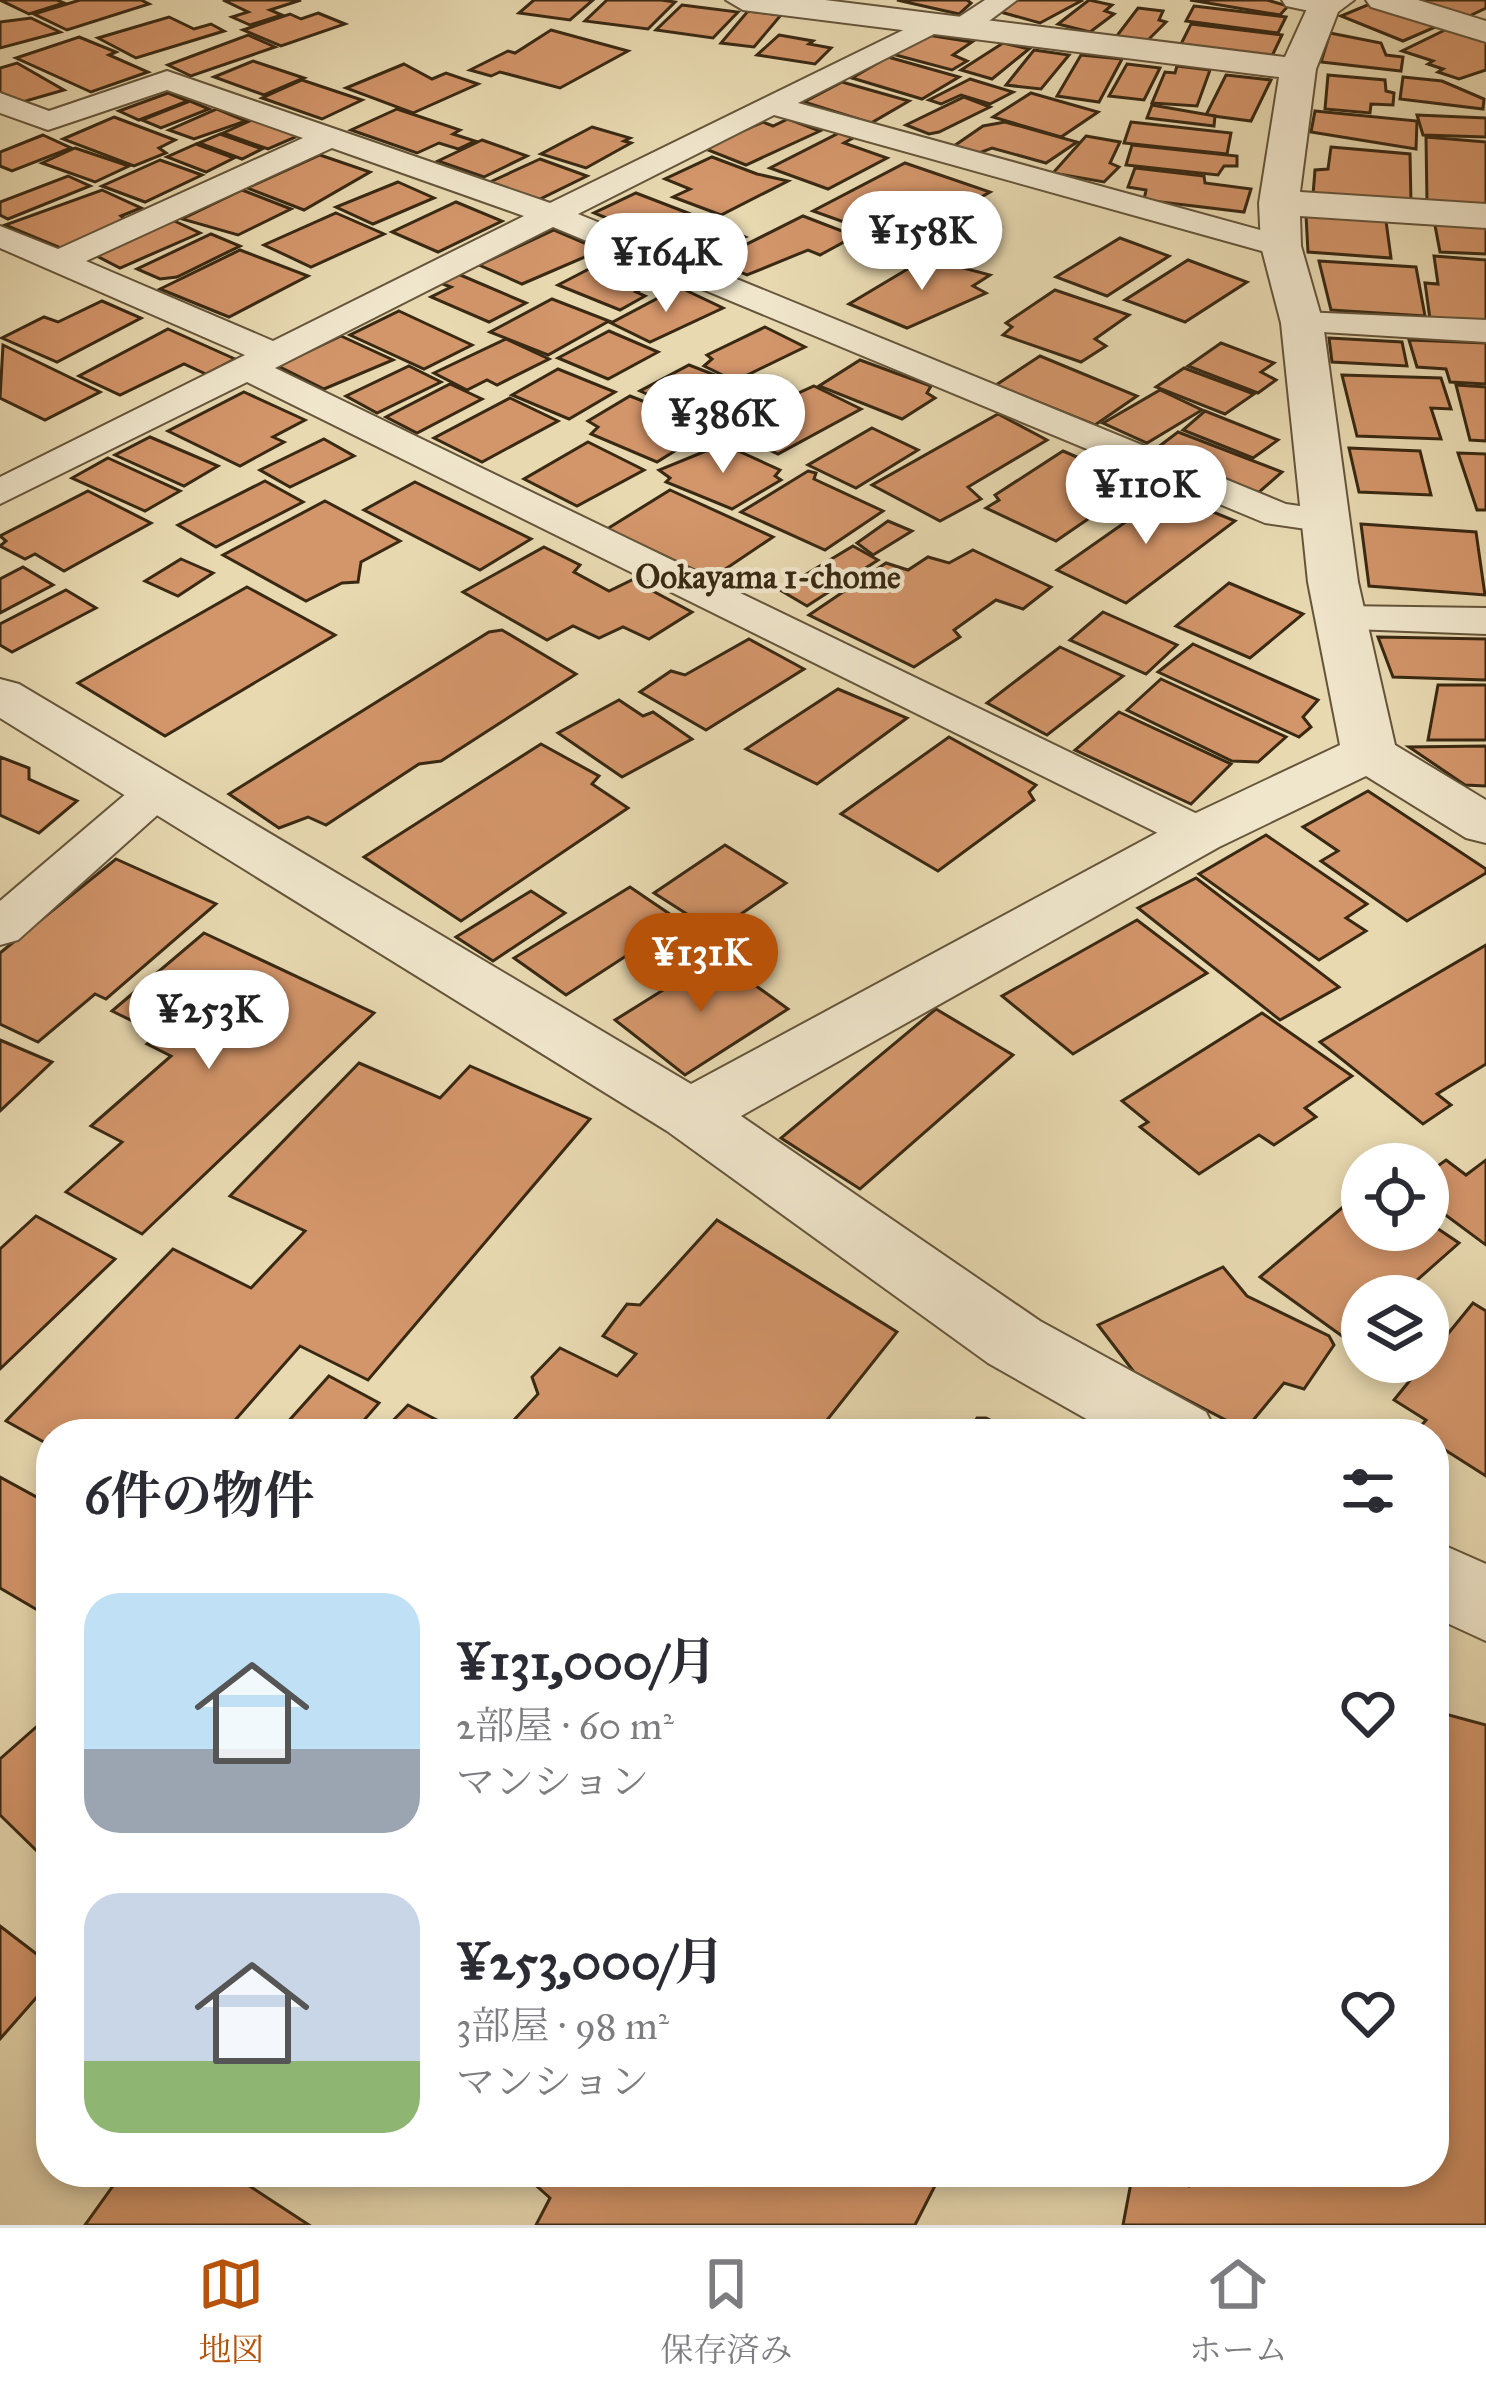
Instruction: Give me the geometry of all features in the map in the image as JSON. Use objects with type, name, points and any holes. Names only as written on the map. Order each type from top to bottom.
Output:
[{"type":"street","points":[[743,0],[1298,69]]},
{"type":"street","points":[[1383,0],[1486,32]]},
{"type":"street","points":[[1319,2],[1298,69],[1280,225],[1302,323],[1341,619],[1369,753],[1486,825]]},
{"type":"street","points":[[1280,225],[1486,216]]},
{"type":"street","points":[[0,695],[690,1114],[1013,1342],[1152,1419]]},
{"type":"street","points":[[690,1114],[1199,834],[1369,753]]},
{"type":"street","points":[[1449,1584],[1486,1605]]},
{"type":"lane","points":[[0,492],[767,104],[1003,0]]},
{"type":"lane","points":[[0,102],[49,122],[167,80],[549,214],[1279,515],[1327,520]]},
{"type":"lane","points":[[767,104],[1280,225]]},
{"type":"lane","points":[[58,261],[333,136]]},
{"type":"lane","points":[[0,236],[260,361],[1199,834]]},
{"type":"lane","points":[[1302,323],[1486,331]]},
{"type":"lane","points":[[1341,619],[1486,621]]},
{"type":"lane","points":[[0,928],[157,791]]},
{"type":"building","points":[[0,0],[57,0],[64,3],[29,14]]},
{"type":"building","points":[[80,0],[149,4],[67,30],[34,14]]},
{"type":"building","points":[[223,0],[301,0],[270,10],[282,15],[250,25],[232,17],[248,12]]},
{"type":"building","points":[[534,0],[593,0],[570,20],[519,13]]},
{"type":"building","points":[[607,0],[675,2],[648,29],[585,21]]},
{"type":"building","points":[[897,0],[967,0],[971,3],[959,14]]},
{"type":"building","points":[[1017,0],[1083,0],[1040,23],[997,11]]},
{"type":"building","points":[[1089,0],[1112,5],[1105,11],[1114,14],[1090,32],[1058,24]]},
{"type":"building","points":[[1190,0],[1267,0],[1288,6],[1280,15]]},
{"type":"building","points":[[1397,0],[1486,0],[1486,8],[1465,18]]},
{"type":"building","points":[[1372,3],[1440,25],[1403,41],[1341,16]]},
{"type":"building","points":[[682,5],[738,12],[713,38],[656,30]]},
{"type":"building","points":[[1194,6],[1286,17],[1278,33],[1186,21]]},
{"type":"building","points":[[1138,8],[1163,11],[1159,20],[1166,22],[1146,42],[1116,37]]},
{"type":"building","points":[[748,11],[781,15],[754,47],[721,43]]},
{"type":"building","points":[[318,13],[345,24],[281,46],[243,30],[290,14],[301,19]]},
{"type":"building","points":[[169,17],[194,29],[211,24],[224,31],[136,58],[98,38]]},
{"type":"building","points":[[31,18],[60,32],[0,48],[0,22]]},
{"type":"building","points":[[1191,24],[1282,35],[1272,56],[1181,44]]},
{"type":"building","points":[[1447,29],[1486,42],[1486,70],[1459,79],[1438,72],[1443,69],[1428,64],[1433,61],[1402,51]]},
{"type":"building","points":[[551,30],[628,51],[560,88],[500,72],[491,76],[470,70],[508,51],[515,53]]},
{"type":"building","points":[[1330,33],[1381,43],[1386,55],[1403,57],[1401,71],[1321,62]]},
{"type":"building","points":[[921,34],[972,42],[953,55],[967,61],[952,70],[888,53]]},
{"type":"building","points":[[248,35],[275,47],[191,76],[168,65]]},
{"type":"building","points":[[779,35],[831,48],[815,64],[757,55]]},
{"type":"building","points":[[79,37],[148,72],[91,92],[16,58]]},
{"type":"building","points":[[1003,43],[1029,49],[992,79],[961,70]]},
{"type":"building","points":[[1034,50],[1069,55],[1041,89],[1006,85]]},
{"type":"building","points":[[1081,55],[1122,59],[1099,102],[1057,96]]},
{"type":"building","points":[[888,57],[959,77],[922,99],[852,78]]},
{"type":"building","points":[[253,61],[304,78],[264,95],[214,77]]},
{"type":"building","points":[[17,63],[64,90],[19,103],[0,92],[0,68]]},
{"type":"building","points":[[404,64],[432,79],[446,73],[478,84],[413,113],[346,88]]},
{"type":"building","points":[[1127,64],[1160,68],[1144,100],[1109,96]]},
{"type":"building","points":[[1177,66],[1210,70],[1197,106],[1152,103],[1165,72],[1175,73]]},
{"type":"building","points":[[1226,75],[1271,80],[1251,121],[1206,115]]},
{"type":"building","points":[[1328,75],[1385,80],[1386,91],[1394,93],[1393,105],[1371,104],[1370,113],[1325,109]]},
{"type":"building","points":[[1403,77],[1442,81],[1484,99],[1483,109],[1400,99]]},
{"type":"building","points":[[970,79],[1013,92],[990,104],[961,95],[941,104],[929,100]]},
{"type":"building","points":[[302,80],[362,100],[322,119],[262,98]]},
{"type":"building","points":[[842,82],[909,101],[871,123],[804,102]]},
{"type":"building","points":[[168,93],[188,101],[139,120],[119,111]]},
{"type":"building","points":[[1031,93],[1098,112],[1061,137],[993,117]]},
{"type":"building","points":[[964,97],[990,107],[939,132],[929,134],[906,125]]},
{"type":"building","points":[[190,101],[209,109],[161,128],[142,120]]},
{"type":"building","points":[[1152,105],[1215,116],[1214,126],[1147,118]]},
{"type":"building","points":[[217,109],[246,121],[194,139],[169,130]]},
{"type":"building","points":[[397,109],[460,130],[453,134],[475,141],[458,149],[439,143],[417,153],[351,130]]},
{"type":"building","points":[[1315,111],[1417,121],[1416,149],[1311,132]]},
{"type":"building","points":[[1417,115],[1486,118],[1486,137],[1423,135]]},
{"type":"building","points":[[114,117],[175,140],[159,148],[166,153],[134,166],[63,139]]},
{"type":"building","points":[[788,119],[820,131],[746,165],[703,148],[763,122],[773,126]]},
{"type":"building","points":[[252,120],[298,136],[268,149],[223,133]]},
{"type":"building","points":[[1005,122],[1077,142],[1046,163],[992,148],[979,153],[954,146],[983,126]]},
{"type":"building","points":[[1131,122],[1231,133],[1227,154],[1124,143]]},
{"type":"building","points":[[592,127],[630,138],[624,141],[631,143],[586,168],[541,154]]},
{"type":"building","points":[[839,133],[853,138],[844,143],[887,158],[828,189],[770,168]]},
{"type":"building","points":[[220,134],[262,149],[242,159],[199,143]]},
{"type":"building","points":[[43,135],[71,148],[12,171],[0,166],[0,152]]},
{"type":"building","points":[[1086,136],[1120,142],[1110,163],[1119,167],[1104,182],[1053,173]]},
{"type":"building","points":[[1426,137],[1486,142],[1486,208],[1427,203]]},
{"type":"building","points":[[482,140],[527,156],[484,177],[438,161]]},
{"type":"building","points":[[196,144],[234,158],[206,172],[167,157]]},
{"type":"building","points":[[1132,145],[1237,156],[1237,166],[1224,166],[1218,175],[1126,165]]},
{"type":"building","points":[[1331,147],[1410,154],[1411,203],[1313,195],[1315,170],[1328,169]]},
{"type":"building","points":[[75,148],[129,166],[95,182],[42,163]]},
{"type":"building","points":[[320,155],[370,172],[304,210],[247,188]]},
{"type":"building","points":[[712,157],[788,181],[721,215],[673,197],[690,189],[665,179]]},
{"type":"building","points":[[540,159],[587,176],[538,200],[490,182]]},
{"type":"building","points":[[160,160],[202,175],[145,202],[102,186]]},
{"type":"building","points":[[905,163],[990,192],[900,242],[813,211]]},
{"type":"building","points":[[1135,168],[1204,176],[1205,183],[1251,189],[1244,212],[1144,200],[1146,190],[1128,187]]},
{"type":"building","points":[[68,176],[90,186],[8,219],[0,215],[0,202]]},
{"type":"building","points":[[398,182],[434,198],[373,224],[336,207]]},
{"type":"building","points":[[102,190],[141,208],[121,216],[129,222],[63,249],[5,225]]},
{"type":"building","points":[[242,190],[291,209],[238,235],[182,219]]},
{"type":"building","points":[[636,193],[688,213],[646,234],[594,213]]},
{"type":"building","points":[[456,202],[502,221],[438,252],[392,232]]},
{"type":"building","points":[[336,213],[384,234],[311,267],[264,245]]},
{"type":"building","points":[[1306,215],[1386,221],[1391,258],[1308,252]]},
{"type":"building","points":[[803,216],[855,236],[820,255],[808,250],[747,275],[713,261]]},
{"type":"building","points":[[168,218],[200,233],[120,268],[87,251]]},
{"type":"building","points":[[700,218],[745,237],[690,257],[652,240]]},
{"type":"building","points":[[1434,220],[1486,223],[1486,254],[1440,252]]},
{"type":"building","points":[[554,230],[601,250],[522,284],[479,265]]},
{"type":"building","points":[[211,234],[240,246],[177,277],[160,279],[137,269]]},
{"type":"building","points":[[1120,238],[1169,256],[1107,296],[1056,277]]},
{"type":"building","points":[[240,250],[308,276],[229,317],[160,289]]},
{"type":"building","points":[[616,255],[658,272],[648,278],[656,282],[636,292],[645,296],[620,310],[558,285]]},
{"type":"building","points":[[1434,256],[1486,260],[1486,323],[1430,319],[1425,283],[1438,284]]},
{"type":"building","points":[[926,258],[990,275],[973,286],[986,293],[907,328],[849,304]]},
{"type":"building","points":[[1188,260],[1247,282],[1185,322],[1125,300]]},
{"type":"building","points":[[1319,261],[1416,267],[1425,316],[1331,310]]},
{"type":"building","points":[[458,274],[526,303],[489,322],[431,297],[451,287],[440,283]]},
{"type":"building","points":[[679,287],[723,308],[650,342],[611,323]]},
{"type":"building","points":[[1055,290],[1129,315],[1095,339],[1106,346],[1081,362],[1003,335],[1012,327],[1006,323]]},
{"type":"building","points":[[552,299],[609,321],[548,355],[490,332]]},
{"type":"building","points":[[102,301],[141,318],[57,362],[2,338],[44,317],[58,322]]},
{"type":"building","points":[[399,311],[472,345],[424,369],[350,335]]},
{"type":"building","points":[[765,327],[805,347],[735,381],[704,366],[712,359],[707,355]]},
{"type":"building","points":[[168,329],[235,359],[206,374],[184,364],[120,395],[79,376]]},
{"type":"building","points":[[609,331],[658,352],[608,379],[558,358]]},
{"type":"building","points":[[341,336],[393,360],[324,389],[278,366]]},
{"type":"building","points":[[1329,338],[1402,342],[1407,366],[1332,362]]},
{"type":"building","points":[[506,339],[549,359],[497,385],[487,380],[467,390],[434,373]]},
{"type":"building","points":[[1409,340],[1486,343],[1486,384],[1450,382],[1446,369],[1417,367]]},
{"type":"building","points":[[1221,343],[1274,363],[1261,372],[1276,380],[1258,393],[1188,366]]},
{"type":"building","points":[[3,345],[100,392],[45,420],[0,398]]},
{"type":"building","points":[[1040,356],[1137,396],[1095,425],[996,385]]},
{"type":"building","points":[[860,360],[931,386],[927,393],[935,398],[902,419],[819,386]]},
{"type":"building","points":[[689,365],[741,385],[724,396],[721,405],[729,410],[708,421],[640,391]]},
{"type":"building","points":[[409,366],[441,382],[377,413],[346,396]]},
{"type":"building","points":[[1184,368],[1254,394],[1225,414],[1156,387]]},
{"type":"building","points":[[558,369],[615,392],[569,419],[512,395]]},
{"type":"building","points":[[1342,375],[1441,378],[1451,409],[1431,408],[1441,439],[1357,436]]},
{"type":"building","points":[[450,384],[482,399],[417,433],[386,417]]},
{"type":"building","points":[[1456,385],[1486,387],[1486,441],[1470,440]]},
{"type":"building","points":[[814,386],[861,409],[778,454],[733,433],[744,425],[739,420]]},
{"type":"building","points":[[1160,390],[1202,410],[1147,443],[1103,423]]},
{"type":"building","points":[[244,392],[305,420],[273,437],[284,442],[240,466],[168,431]]},
{"type":"building","points":[[630,396],[696,422],[680,435],[689,442],[657,462],[591,434],[598,427],[588,421]]},
{"type":"building","points":[[510,398],[558,421],[482,462],[434,438]]},
{"type":"building","points":[[1205,411],[1278,440],[1253,458],[1183,430]]},
{"type":"building","points":[[998,414],[1047,440],[968,487],[981,499],[940,521],[872,485]]},
{"type":"building","points":[[872,428],[918,450],[856,488],[808,465]]},
{"type":"building","points":[[1178,432],[1282,472],[1258,493],[1157,448]]},
{"type":"building","points":[[150,437],[218,466],[184,486],[115,455]]},
{"type":"building","points":[[324,439],[354,456],[290,487],[260,470]]},
{"type":"building","points":[[588,442],[644,470],[577,506],[524,479]]},
{"type":"building","points":[[723,444],[780,470],[775,476],[781,480],[732,509],[666,482],[670,478],[659,470]]},
{"type":"building","points":[[1349,448],[1420,451],[1431,495],[1359,492]]},
{"type":"building","points":[[1063,451],[1139,484],[1056,541],[986,508],[999,500],[995,495]]},
{"type":"building","points":[[1458,453],[1486,454],[1486,510],[1477,510]]},
{"type":"building","points":[[108,458],[180,491],[145,511],[72,478]]},
{"type":"building","points":[[808,471],[816,473],[814,479],[883,511],[825,550],[741,512]]},
{"type":"building","points":[[265,481],[303,502],[216,547],[178,525]]},
{"type":"building","points":[[415,482],[531,539],[480,570],[364,510]]},
{"type":"building","points":[[670,490],[773,537],[712,578],[607,529]]},
{"type":"building","points":[[88,491],[151,523],[64,571],[35,554],[25,559],[0,546],[6,541],[0,536]]},
{"type":"building","points":[[1167,493],[1235,521],[1126,603],[1057,570]]},
{"type":"building","points":[[325,501],[400,541],[361,562],[358,582],[342,583],[306,601],[223,555]]},
{"type":"building","points":[[888,521],[912,531],[873,555],[857,543]]},
{"type":"building","points":[[1361,524],[1476,532],[1485,595],[1369,586]]},
{"type":"building","points":[[853,546],[878,560],[807,606],[780,590]]},
{"type":"building","points":[[544,547],[580,565],[574,572],[609,591],[632,580],[692,612],[649,639],[623,627],[599,638],[573,626],[547,640],[463,592]]},
{"type":"building","points":[[973,550],[1051,587],[1023,609],[996,600],[954,630],[960,637],[914,667],[809,615],[886,563],[908,570],[928,557],[949,563]]},
{"type":"building","points":[[181,559],[213,573],[178,596],[145,581]]},
{"type":"building","points":[[23,567],[53,585],[0,613],[0,579]]},
{"type":"building","points":[[1229,583],[1303,614],[1250,658],[1176,626]]},
{"type":"building","points":[[247,587],[335,635],[165,736],[78,683]]},
{"type":"building","points":[[66,590],[96,608],[12,652],[0,645],[0,624]]},
{"type":"building","points":[[1103,612],[1177,645],[1146,674],[1070,640]]},
{"type":"building","points":[[502,630],[576,674],[441,761],[419,764],[326,825],[308,817],[279,828],[229,794],[489,632]]},
{"type":"building","points":[[1378,637],[1486,639],[1486,680],[1393,677]]},
{"type":"building","points":[[749,639],[804,669],[706,730],[640,692],[671,671],[685,675]]},
{"type":"building","points":[[1193,644],[1318,700],[1303,717],[1311,727],[1299,737],[1158,672]]},
{"type":"building","points":[[1060,647],[1123,676],[1047,735],[987,703]]},
{"type":"building","points":[[1161,679],[1286,737],[1258,762],[1232,761],[1127,710]]},
{"type":"building","points":[[1438,685],[1486,685],[1486,740],[1428,740]]},
{"type":"building","points":[[838,689],[907,718],[817,784],[746,749]]},
{"type":"building","points":[[619,700],[643,716],[653,712],[692,739],[622,777],[558,733]]},
{"type":"building","points":[[1119,712],[1231,764],[1191,804],[1075,750]]},
{"type":"building","points":[[949,737],[1036,785],[1029,792],[1034,800],[938,871],[841,814]]},
{"type":"building","points":[[541,744],[599,776],[592,784],[628,808],[461,921],[364,857]]},
{"type":"building","points":[[1486,746],[1486,786],[1465,785],[1409,747]]},
{"type":"building","points":[[0,757],[29,768],[29,779],[77,801],[39,833],[0,815]]},
{"type":"building","points":[[1368,791],[1486,873],[1407,921],[1321,861],[1338,851],[1303,827]]},
{"type":"building","points":[[1266,835],[1367,904],[1346,918],[1366,931],[1319,960],[1199,874]]},
{"type":"building","points":[[725,845],[786,883],[715,932],[654,893]]},
{"type":"building","points":[[116,859],[216,904],[106,999],[95,994],[38,1042],[0,1024],[0,953]]},
{"type":"building","points":[[1196,878],[1339,987],[1280,1020],[1138,908]]},
{"type":"building","points":[[630,887],[680,921],[566,995],[514,958]]},
{"type":"building","points":[[531,891],[565,913],[493,961],[456,937]]},
{"type":"building","points":[[1137,920],[1207,973],[1073,1054],[1002,996]]},
{"type":"building","points":[[204,933],[374,1013],[142,1234],[66,1192],[122,1142],[91,1126],[171,1056],[147,1044],[159,1034],[112,1011]]},
{"type":"building","points":[[1486,945],[1486,1064],[1437,1094],[1451,1105],[1423,1124],[1320,1042]]},
{"type":"building","points":[[716,957],[788,1009],[685,1075],[615,1020]]},
{"type":"building","points":[[936,1009],[1013,1055],[860,1189],[781,1138]]},
{"type":"building","points":[[1262,1013],[1352,1076],[1305,1108],[1316,1117],[1274,1145],[1259,1135],[1199,1174],[1140,1127],[1148,1122],[1122,1101]]},
{"type":"building","points":[[0,1040],[52,1062],[0,1111]]},
{"type":"building","points":[[359,1063],[440,1098],[470,1066],[590,1119],[368,1380],[300,1346],[236,1419],[36,1419],[36,1438],[6,1421],[173,1249],[251,1288],[305,1231],[230,1196]]},
{"type":"building","points":[[1486,1160],[1486,1245],[1449,1218],[1449,1162],[1466,1175]]},
{"type":"building","points":[[1341,1209],[1341,1251],[1449,1251],[1449,1236],[1459,1243],[1423,1275],[1341,1275],[1341,1335],[1260,1277]]},
{"type":"building","points":[[36,1216],[115,1259],[0,1369],[0,1249]]},
{"type":"building","points":[[717,1220],[897,1332],[828,1419],[515,1419],[538,1394],[532,1377],[560,1348],[617,1376],[636,1354],[603,1336],[627,1304],[640,1305]]},
{"type":"building","points":[[1223,1267],[1247,1296],[1329,1336],[1334,1345],[1304,1389],[1284,1383],[1254,1419],[1224,1419],[1134,1372],[1098,1325]]},
{"type":"building","points":[[1473,1303],[1486,1311],[1486,1476],[1449,1453],[1449,1419],[1424,1419],[1394,1400],[1408,1383],[1449,1383],[1449,1332]]},
{"type":"building","points":[[329,1376],[379,1403],[365,1419],[290,1419]]},
{"type":"building","points":[[408,1405],[435,1419],[394,1419]]},
{"type":"building","points":[[0,1477],[36,1497],[36,1609],[0,1588]]},
{"type":"building","points":[[1449,1715],[1486,1725],[1486,2225],[1123,2225],[1130,2187],[1449,2187]]},
{"type":"building","points":[[36,1727],[36,1850],[0,1815],[0,1759]]},
{"type":"building","points":[[0,1926],[36,1954],[36,1998],[0,2039]]},
{"type":"building","points":[[112,2187],[251,2187],[309,2225],[85,2225]]},
{"type":"building","points":[[538,2187],[934,2187],[915,2225],[536,2225],[550,2198]]},
{"type":"district","name":"Ookayama 1-chome","points":[[768,577]]}]
